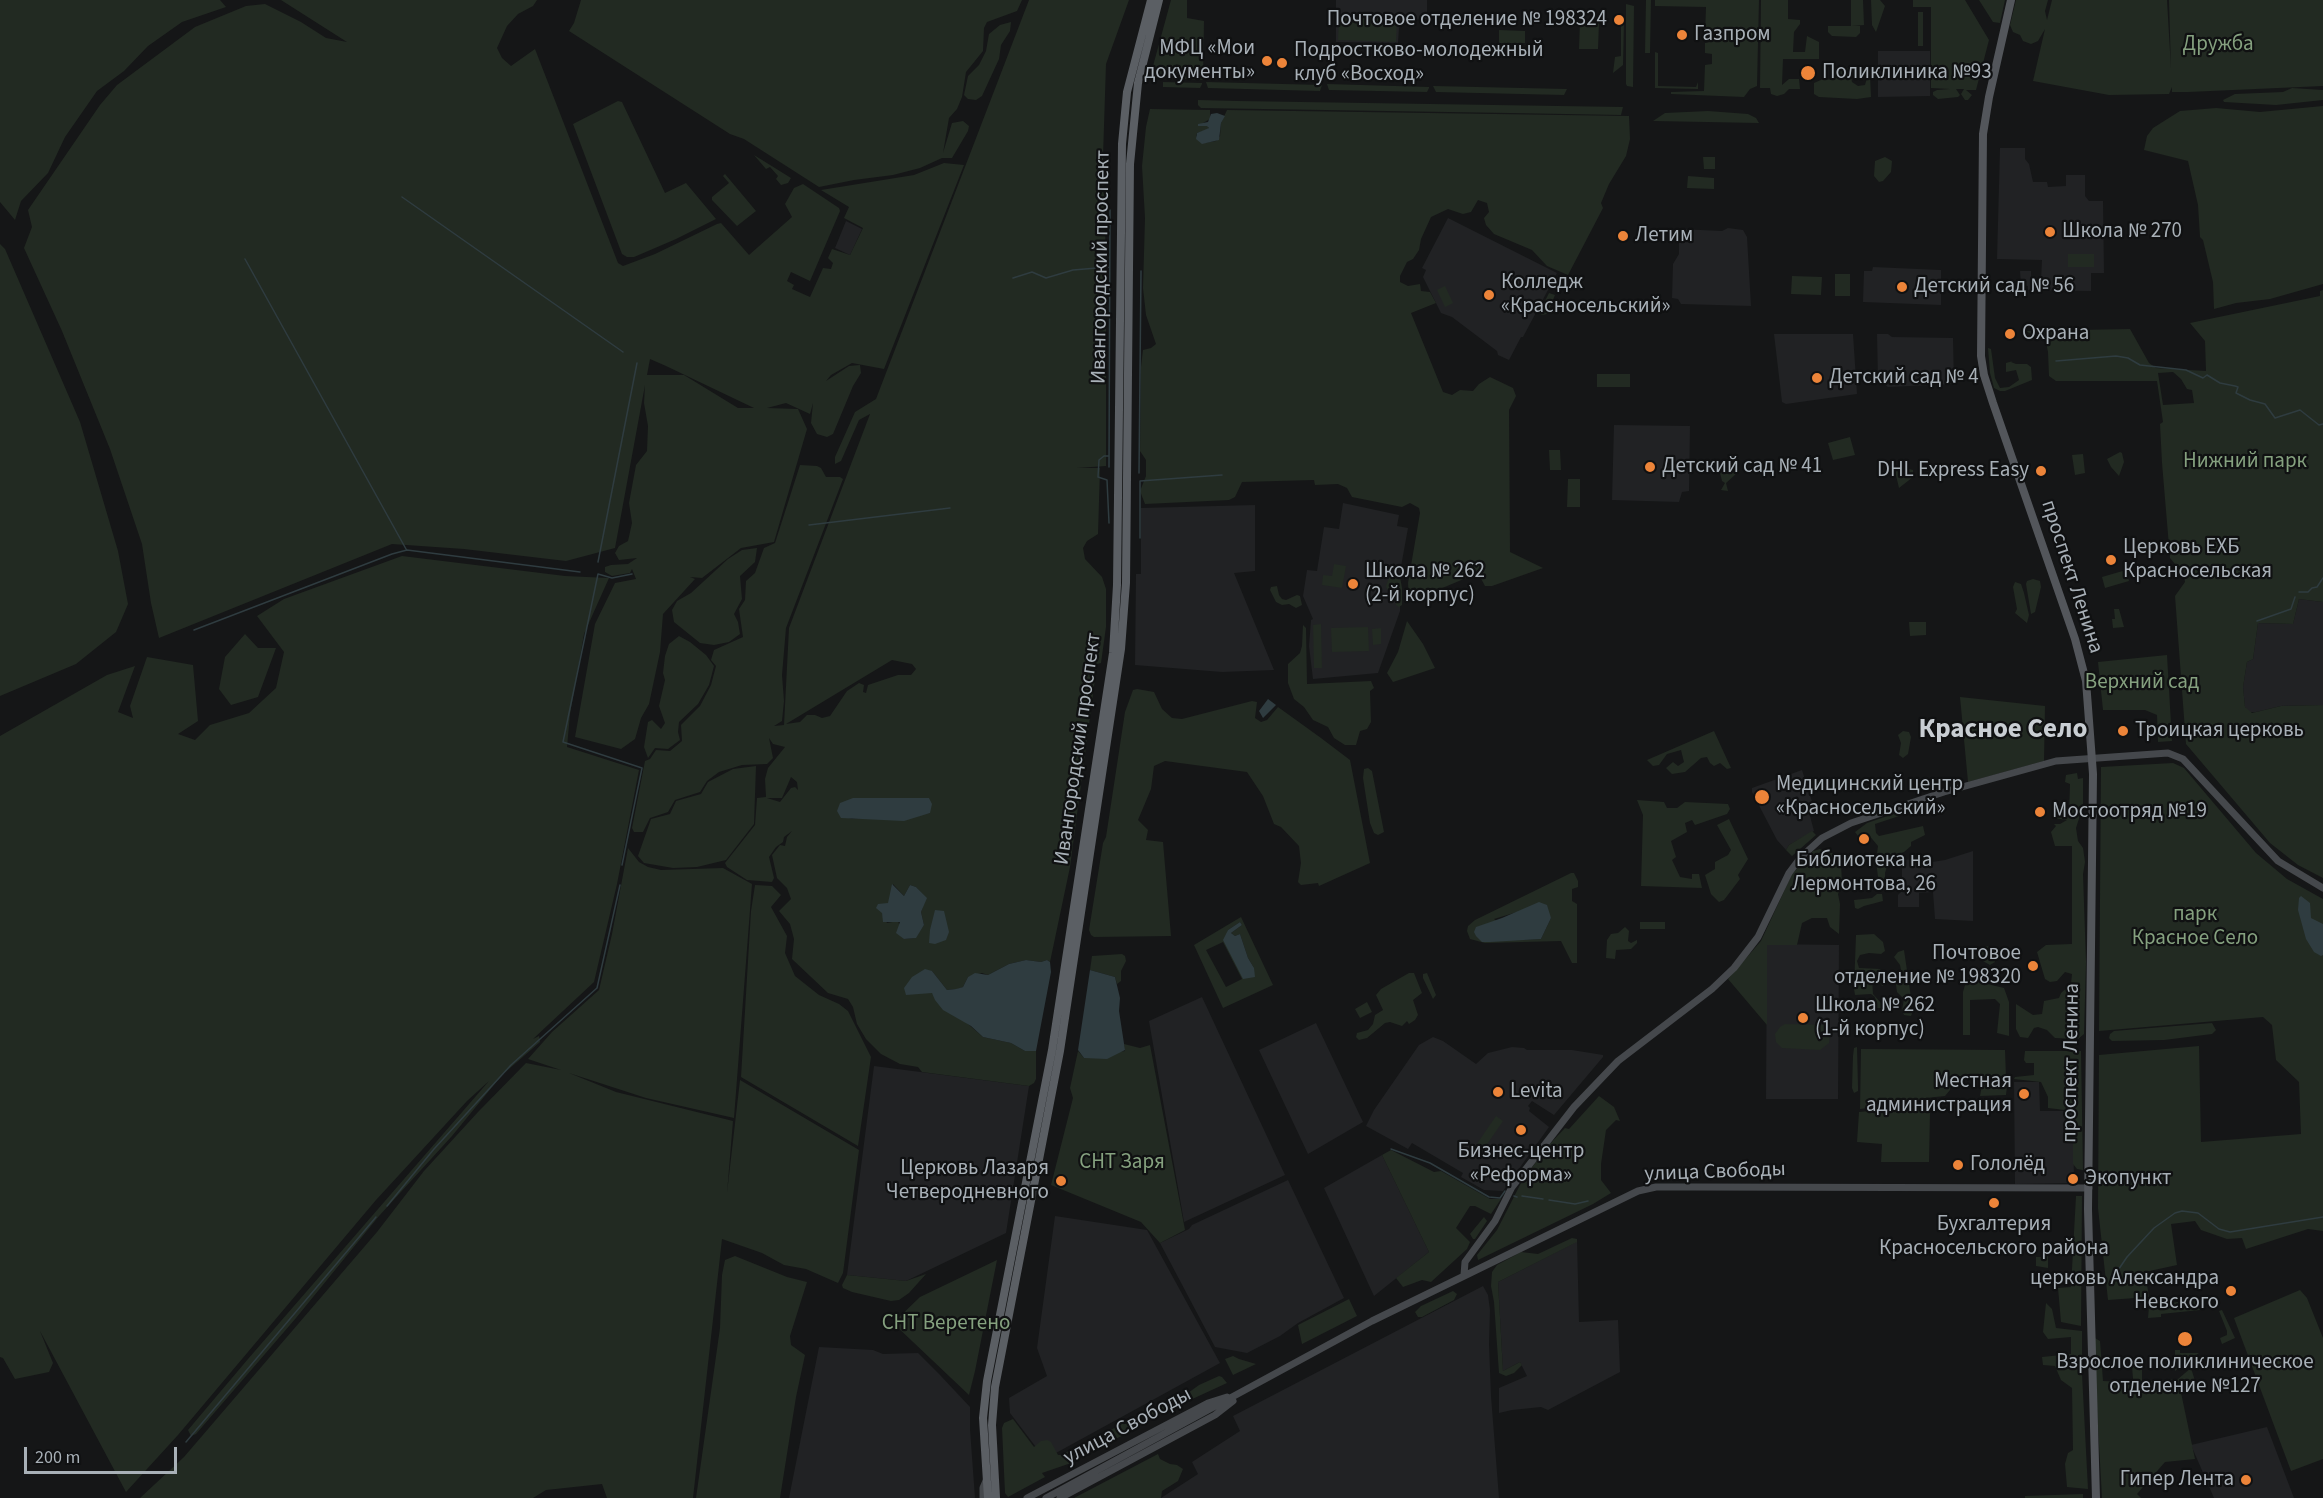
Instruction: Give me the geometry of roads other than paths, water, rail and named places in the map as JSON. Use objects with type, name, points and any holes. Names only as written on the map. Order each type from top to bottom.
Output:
[{"type":"highway","name":"Ивангородский проспект","points":[[998,1498],[991,1480],[983,1418],[987,1381],[1053,1050],[1113,653],[1117,585],[1122,144],[1127,92],[1151,0]]},
{"type":"highway","name":"Ивангородский проспект","points":[[988,1498],[991,1480],[995,1386],[1060,1051],[1119,667],[1126,583],[1130,164],[1138,83],[1159,0]]},
{"type":"main road","name":"проспект Ленина","points":[[2011,0],[1990,91],[1983,134],[1982,366],[1992,403],[2079,651],[2086,681],[2092,757],[2089,1188],[2096,1498]]},
{"type":"main road","points":[[1464,1275],[1465,1262],[1495,1221],[1512,1187],[1557,1126],[1592,1086],[1618,1061],[1712,988],[1734,968],[1758,937],[1795,864],[1812,846],[1851,823],[1900,806],[2046,763],[2092,757],[2175,754],[2183,759],[2278,861],[2323,888]]},
{"type":"main road","name":"улица Свободы","points":[[1049,1496],[1372,1321],[1638,1191],[1656,1187],[2089,1188]]},
{"type":"main road","name":"улица Свободы","points":[[1027,1498],[1208,1403],[1246,1390]]},
{"type":"main road","name":"улица Свободы","points":[[1060,1498],[1215,1415],[1246,1390]]},
{"type":"main road","points":[[983,1498],[983,1488],[991,1480]]},
{"type":"waterway","points":[[402,197],[623,352]]},
{"type":"waterway","points":[[1109,467],[1110,210]]},
{"type":"waterway","points":[[245,259],[406,549]]},
{"type":"waterway","points":[[1013,278],[1032,272],[1046,278],[1073,270],[1109,267]]},
{"type":"waterway","points":[[1139,473],[1141,271]]},
{"type":"waterway","points":[[2056,361],[2116,356],[2128,358],[2140,365],[2186,370],[2203,378],[2207,375],[2220,383],[2238,387],[2236,393],[2265,404],[2275,418],[2300,410],[2319,425],[2323,424]]},
{"type":"waterway","points":[[598,562],[637,363]]},
{"type":"waterway","points":[[1108,456],[1099,460],[1098,477],[1107,480],[1109,523]]},
{"type":"waterway","points":[[1140,538],[1140,481],[1222,475]]},
{"type":"waterway","points":[[809,525],[950,508]]},
{"type":"waterway","points":[[194,630],[407,550],[580,572]]},
{"type":"waterway","points":[[622,865],[642,768],[563,742],[598,574],[612,578],[632,574]]},
{"type":"waterway","points":[[2299,592],[2308,592],[2317,587],[2323,578]]},
{"type":"waterway","points":[[2257,621],[2291,609],[2295,597]]},
{"type":"waterway","points":[[387,1206],[434,1149],[511,1065],[597,988],[620,885]]},
{"type":"waterway","points":[[1391,1149],[1430,1163],[1489,1197],[1500,1198],[1505,1191]]},
{"type":"waterway","points":[[1522,1196],[1543,1199]]},
{"type":"waterway","points":[[1549,1200],[1575,1204],[1588,1201]]},
{"type":"waterway","points":[[2112,1279],[2127,1257],[2154,1228],[2175,1213],[2182,1211],[2198,1213],[2219,1229],[2230,1232],[2323,1217]]},
{"type":"waterway","points":[[186,1442],[376,1217]]},
{"type":"place","name":"Почтовое отделение № 198324","points":[[1619,20]]},
{"type":"place","name":"Газпром","points":[[1682,35]]},
{"type":"place","name":"МФЦ «Мои документы»","points":[[1267,61]]},
{"type":"place","name":"Подростково-молодежный клуб «Восход»","points":[[1282,63]]},
{"type":"place","name":"Поликлиника №93","points":[[1808,73]]},
{"type":"place","name":"Школа № 270","points":[[2050,232]]},
{"type":"place","name":"Летим","points":[[1623,236]]},
{"type":"place","name":"Детский сад № 56","points":[[1902,287]]},
{"type":"place","name":"Колледж «Красносельский»","points":[[1489,295]]},
{"type":"place","name":"Охрана","points":[[2010,334]]},
{"type":"place","name":"Детский сад № 4","points":[[1817,378]]},
{"type":"place","name":"Детский сад № 41","points":[[1650,467]]},
{"type":"place","name":"DHL Express Easy","points":[[2041,471]]},
{"type":"place","name":"Церковь ЕХБ Красносельская","points":[[2111,560]]},
{"type":"place","name":"Школа № 262 (2-й корпус)","points":[[1353,584]]},
{"type":"place","name":"Троицкая церковь","points":[[2123,731]]},
{"type":"place","name":"Медицинский центр «Красносельский»","points":[[1762,797]]},
{"type":"place","name":"Мостоотряд №19","points":[[2040,812]]},
{"type":"place","name":"Библиотека на Лермонтова, 26","points":[[1864,839]]},
{"type":"place","name":"Почтовое отделение № 198320","points":[[2033,966]]},
{"type":"place","name":"Школа № 262 (1-й корпус)","points":[[1803,1018]]},
{"type":"place","name":"Levita","points":[[1498,1092]]},
{"type":"place","name":"Местная администрация","points":[[2024,1094]]},
{"type":"place","name":"Бизнес-центр «Реформа»","points":[[1521,1130]]},
{"type":"place","name":"Гололёд","points":[[1958,1165]]},
{"type":"place","name":"Экопункт","points":[[2073,1179]]},
{"type":"place","name":"Церковь Лазаря Четверодневного","points":[[1061,1181]]},
{"type":"place","name":"Бухгалтерия Красносельского района","points":[[1994,1203]]},
{"type":"place","name":"церковь Александра Невского","points":[[2231,1291]]},
{"type":"place","name":"Взрослое поликлиническое отделение №127","points":[[2185,1339]]},
{"type":"place","name":"Гипер Лента","points":[[2246,1480]]},
{"type":"district","name":"Красное Село","points":[[2003,731]]},
{"type":"park label","name":"Дружба","points":[[2218,45]]},
{"type":"park label","name":"Нижний парк","points":[[2245,462]]},
{"type":"park label","name":"Верхний сад","points":[[2142,683]]},
{"type":"park label","name":"парк Красное Село","points":[[2195,927]]},
{"type":"park label","name":"СНТ Заря","points":[[1122,1163]]},
{"type":"park label","name":"СНТ Веретено","points":[[946,1324]]}]
